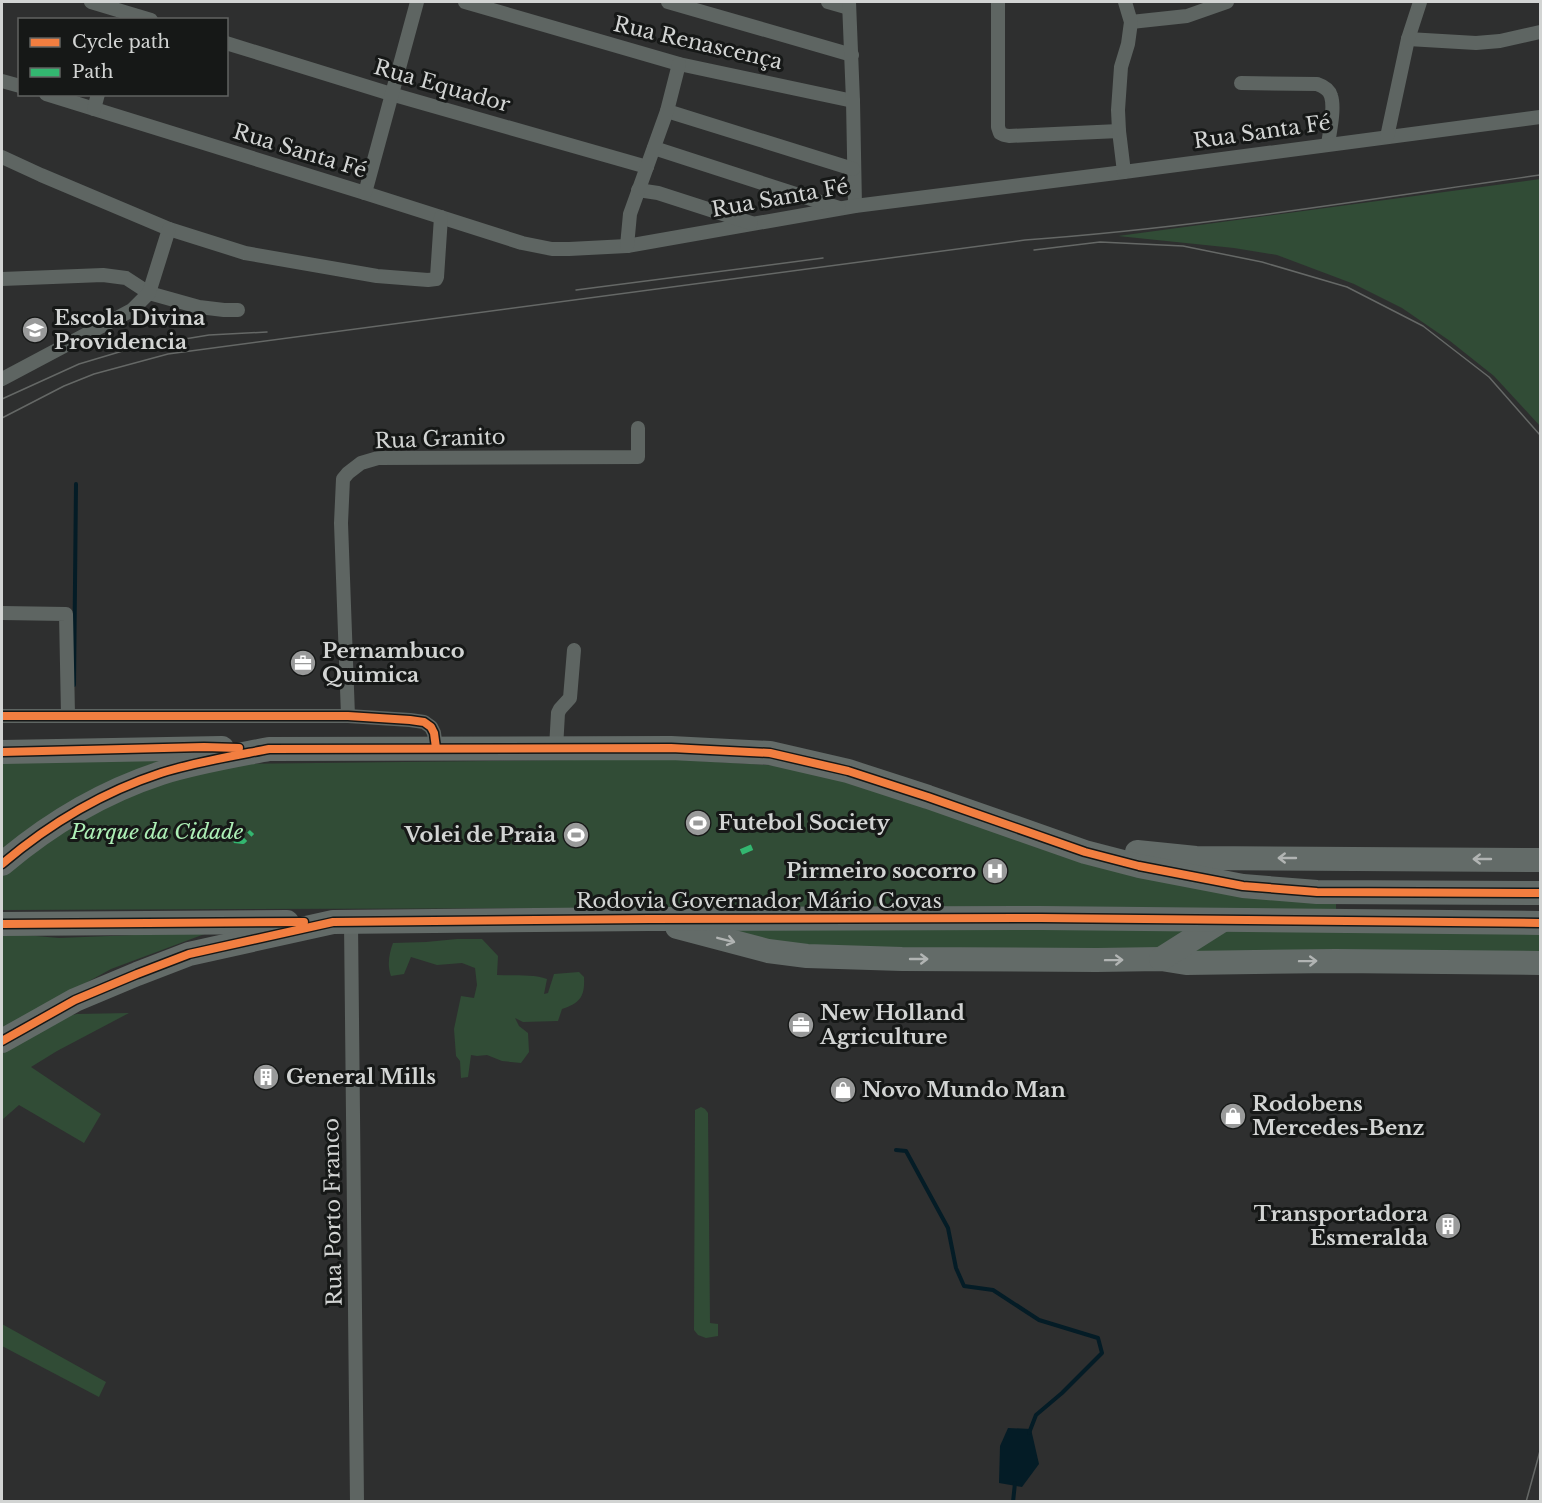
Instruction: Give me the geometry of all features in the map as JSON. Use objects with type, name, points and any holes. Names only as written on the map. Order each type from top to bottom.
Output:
[{"type":"highway","points":[[2,752],[204,747],[269,749],[671,748],[770,753],[848,771],[1085,852],[1139,866],[1243,886],[1317,892],[1540,892]]},
{"type":"highway","points":[[2,864],[48,829],[118,789],[163,772],[269,749]]},
{"type":"highway","points":[[1060,843],[1196,858],[1540,860]]},
{"type":"highway","name":"Rodovia Governador Mário Covas","points":[[2,1041],[75,1000],[189,954],[342,922],[1041,918],[1540,923]]},
{"type":"highway","points":[[649,919],[768,951],[807,956],[913,959],[1161,958],[1186,963],[1356,961],[1540,963]]},
{"type":"highway","points":[[1161,958],[1221,921]]},
{"type":"highway","points":[[2,924],[342,922]]},
{"type":"street","points":[[91,2],[145,18]]},
{"type":"street","points":[[365,193],[417,2]]},
{"type":"street","name":"Rua Renascença","points":[[465,2],[679,64],[853,101]]},
{"type":"street","points":[[668,2],[852,56]]},
{"type":"street","points":[[654,148],[848,207],[854,169],[849,5],[828,2]]},
{"type":"street","points":[[998,2],[998,127],[1000,133],[1009,136],[1119,131]]},
{"type":"street","points":[[1124,2],[1131,22],[1120,76],[1118,110],[1124,172]]},
{"type":"street","points":[[1131,22],[1187,16],[1227,2]]},
{"type":"street","points":[[1387,137],[1408,39],[1420,2]]},
{"type":"street","points":[[1408,39],[1476,43],[1500,41],[1540,32]]},
{"type":"street","name":"Rua Equador","points":[[228,44],[391,94],[647,166]]},
{"type":"street","points":[[627,246],[630,214],[667,111],[679,64]]},
{"type":"street","points":[[2,81],[18,85]]},
{"type":"street","points":[[1241,83],[1317,84],[1324,87],[1331,97],[1332,107],[1328,144]]},
{"type":"street","name":"Rua Santa Fé","points":[[52,96],[533,246],[560,249],[627,246],[848,207],[1540,117]]},
{"type":"street","points":[[94,110],[98,96]]},
{"type":"street","points":[[667,111],[854,169]]},
{"type":"street","points":[[2,157],[169,229],[245,253],[376,276],[434,280],[437,277],[441,217]]},
{"type":"street","points":[[638,190],[658,193],[753,224]]},
{"type":"street","points":[[2,372],[2,379],[132,310],[149,293],[169,229]]},
{"type":"street","points":[[2,279],[112,276],[129,279],[149,293],[199,307],[238,310]]},
{"type":"street","name":"Rua Granito","points":[[348,716],[341,523],[343,479],[348,472],[378,458],[638,457],[638,428]]},
{"type":"street","points":[[2,613],[66,614],[68,715]]},
{"type":"street","points":[[556,748],[558,714],[570,698],[574,650]]},
{"type":"street","points":[[2,716],[348,716],[424,722],[431,727],[434,733],[436,748]]},
{"type":"street","name":"Rua Porto Franco","points":[[342,922],[357,1502]]},
{"type":"green space","points":[[1540,179],[1540,426],[1494,376],[1450,341],[1402,308],[1354,284],[1277,255],[1234,248],[1118,236]]},
{"type":"green space","name":"Parque da Cidade","points":[[161,756],[229,764],[666,759],[784,766],[836,779],[969,820],[1336,899],[1336,910],[557,908],[2,910],[2,757]]},
{"type":"green space","points":[[734,925],[1540,930],[1540,958],[1024,960],[718,939]]},
{"type":"green space","points":[[210,932],[111,969],[2,1029],[2,933],[59,938]]},
{"type":"green space","points":[[482,939],[498,956],[497,975],[547,979],[544,994],[548,993],[554,974],[579,972],[584,977],[584,990],[580,998],[577,1002],[562,1009],[558,1021],[523,1022],[515,1018],[519,1026],[528,1033],[529,1052],[521,1063],[502,1061],[487,1055],[471,1055],[468,1077],[461,1078],[460,1061],[456,1056],[454,1029],[461,996],[474,998],[477,985],[475,968],[462,963],[437,965],[411,957],[404,974],[391,976],[389,960],[393,943]]},
{"type":"green space","points":[[129,1013],[31,1067],[101,1114],[84,1143],[19,1105],[2,1118],[2,1054],[43,1022],[77,1014]]},
{"type":"green space","points":[[701,1107],[708,1113],[710,1323],[718,1324],[718,1336],[706,1338],[698,1335],[694,1330],[695,1110]]},
{"type":"green space","points":[[2,1324],[106,1382],[99,1397],[2,1346]]},
{"type":"water","points":[[1008,1428],[1031,1429],[1039,1464],[1022,1487],[999,1483],[1000,1446]]},
{"type":"waterway","points":[[74,685],[76,484]]},
{"type":"waterway","points":[[896,1150],[906,1151],[948,1228],[956,1268],[964,1286],[993,1290],[1039,1320],[1098,1338],[1102,1353],[1036,1415],[1029,1433]]},
{"type":"waterway","points":[[1013,1502],[1015,1483]]},
{"type":"tram line","points":[[2,418],[64,386],[94,374],[168,354],[1025,240],[1218,220],[1540,175]]},
{"type":"tram line","points":[[1034,250],[1100,242],[1183,246],[1262,262],[1347,287],[1423,326],[1489,377],[1540,435]]},
{"type":"tram line","points":[[576,290],[823,258]]},
{"type":"tram line","points":[[2,399],[79,364],[136,347],[209,335],[267,332]]},
{"type":"tram line","points":[[1526,1502],[1540,1451]]},
{"type":"marked path","points":[[234,840],[243,841],[252,832]]},
{"type":"marked path","points":[[741,852],[755,846]]},
{"type":"cycle path","points":[[2,716],[348,716],[410,720],[424,722],[431,727],[436,748]]},
{"type":"cycle path","points":[[2,752],[239,748]]},
{"type":"cycle path","points":[[2,864],[57,823],[118,790],[174,769],[269,749],[671,748],[770,753],[848,771],[1085,852],[1139,866],[1243,886],[1317,892],[1540,893]]},
{"type":"cycle path","points":[[2,1041],[75,1000],[189,954],[333,922],[1041,918],[1540,923]]},
{"type":"cycle path","points":[[2,924],[304,922]]},
{"type":"place","name":"Escola Divina Providencia","points":[[35,330]]},
{"type":"place","name":"Pernambuco Quimica","points":[[303,663]]},
{"type":"place","name":"Futebol Society","points":[[698,823]]},
{"type":"place","name":"Volei de Praia","points":[[576,835]]},
{"type":"place","name":"Pirmeiro socorro","points":[[995,871]]},
{"type":"place","name":"New Holland Agriculture","points":[[801,1025]]},
{"type":"place","name":"General Mills","points":[[266,1077]]},
{"type":"place","name":"Novo Mundo Man","points":[[843,1090]]},
{"type":"place","name":"Rodobens Mercedes-Benz","points":[[1233,1116]]},
{"type":"place","name":"Transportadora Esmeralda","points":[[1448,1226]]}]
